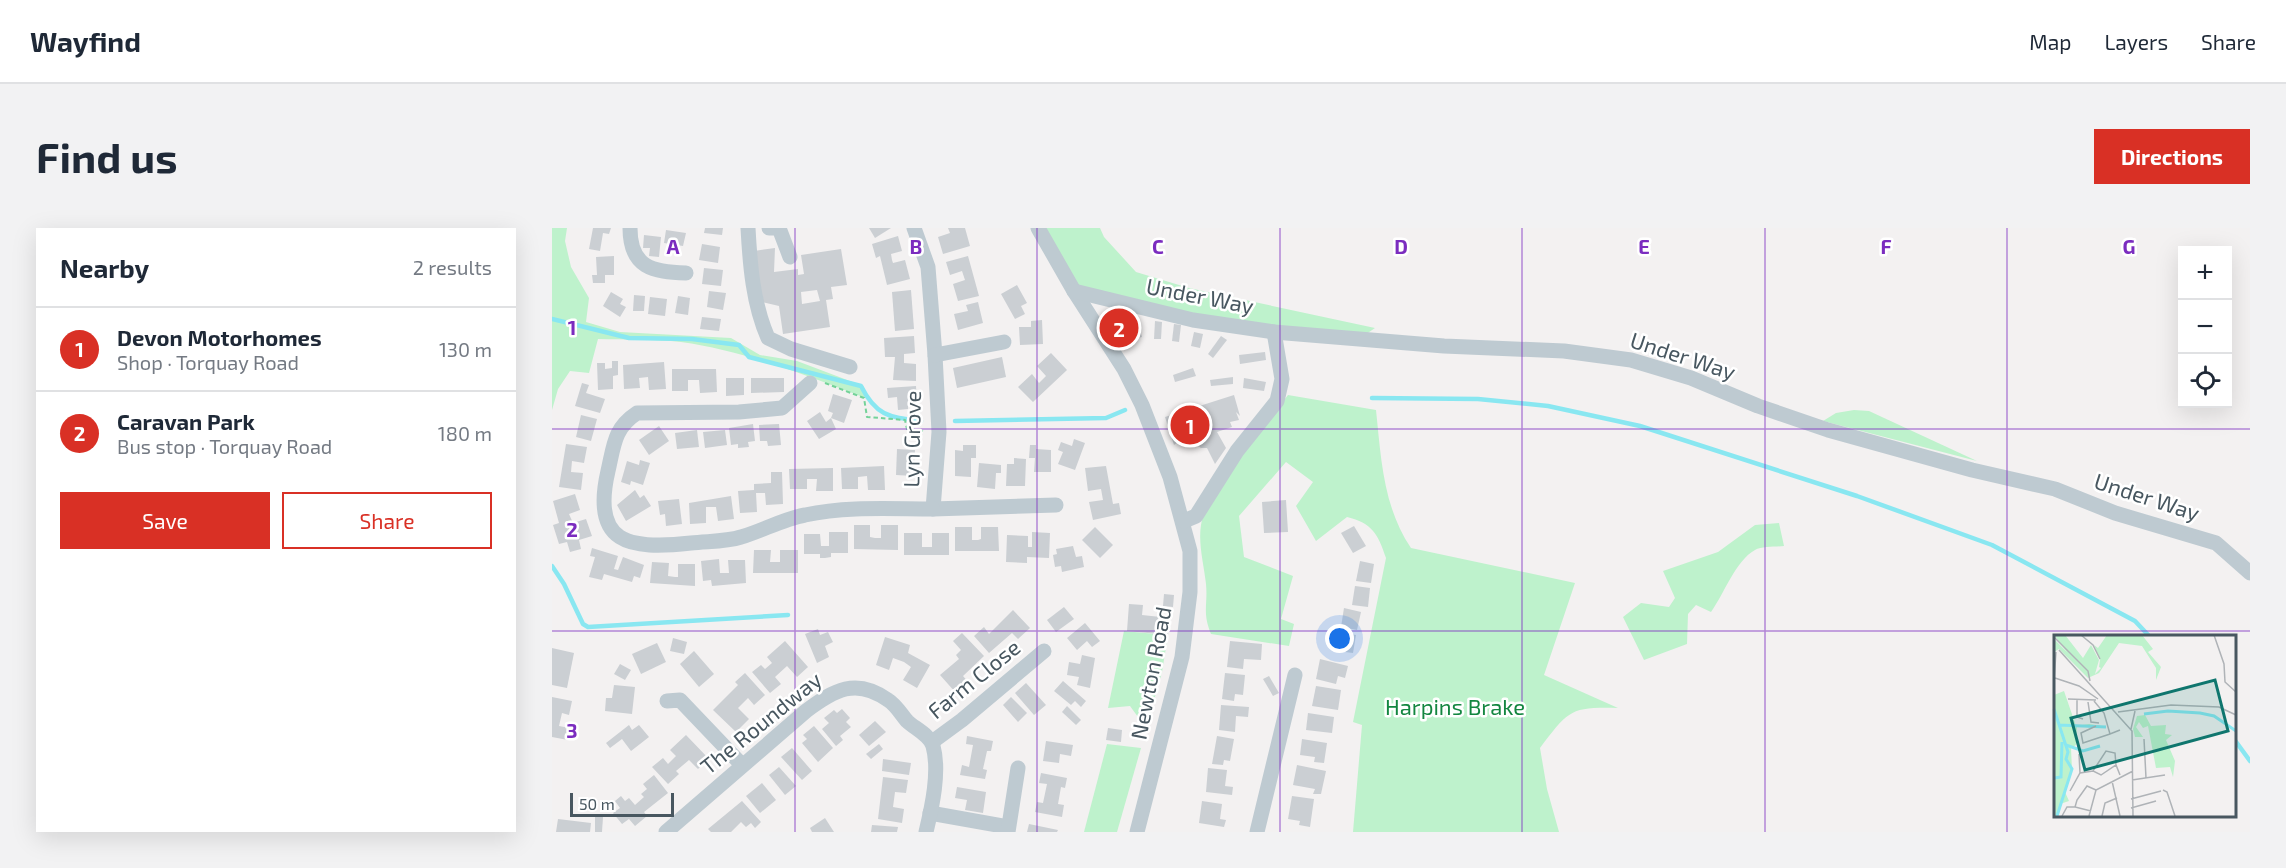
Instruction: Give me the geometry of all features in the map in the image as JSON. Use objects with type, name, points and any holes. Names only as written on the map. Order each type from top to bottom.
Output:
[{"type":"street","points":[[630,228],[630,243],[643,264],[657,272],[686,273]]},
{"type":"street","points":[[748,228],[750,264],[760,321],[768,338],[791,349],[850,367]]},
{"type":"street","points":[[769,228],[779,228],[790,257]]},
{"type":"street","name":"Lyn Grove","points":[[914,228],[928,267],[935,355],[939,432],[933,509],[1056,505]]},
{"type":"street","name":"Newton Road","points":[[1038,228],[1133,387],[1156,437],[1184,521],[1190,551],[1191,574],[1182,657],[1137,832]]},
{"type":"street","name":"Under Way","points":[[1074,291],[1193,320],[1274,332],[1444,346],[1564,351],[1631,360],[1691,378],[1758,406],[1828,430],[1972,470],[2055,489],[2115,513],[2216,543],[2250,573]]},
{"type":"street","points":[[1184,521],[1196,516],[1237,451],[1277,401],[1282,379],[1274,332]]},
{"type":"street","points":[[935,355],[1004,342]]},
{"type":"street","points":[[810,383],[782,408],[739,412],[637,413],[623,422],[615,440],[602,496],[606,523],[614,534],[653,548],[738,538],[802,515],[835,510],[933,509]]},
{"type":"street","name":"Farm Close","points":[[932,742],[962,720],[1044,651]]},
{"type":"street","points":[[1257,832],[1295,675]]},
{"type":"street","name":"The Roundway","points":[[666,832],[741,764],[831,692],[842,688],[869,690],[890,701],[908,722],[932,742]]},
{"type":"street","points":[[667,701],[680,700],[741,764]]},
{"type":"street","points":[[926,832],[936,756],[932,742]]},
{"type":"street","points":[[930,813],[1008,830],[1018,768]]},
{"type":"path","points":[[810,383],[821,381],[864,398],[867,417],[905,420],[907,429],[939,432]]},
{"type":"green space","points":[[552,228],[567,228],[565,241],[571,267],[589,298],[586,322],[620,332],[731,338],[760,355],[797,361],[863,386],[868,399],[776,365],[729,351],[671,341],[598,339],[589,373],[570,371],[558,389],[552,410]]},
{"type":"green space","points":[[1038,228],[1100,228],[1104,237],[1136,272],[1189,288],[1375,328],[1359,339],[1301,333],[1074,291]]},
{"type":"green space","name":"Harpins Brake","points":[[1288,395],[1376,410],[1382,464],[1389,499],[1394,516],[1411,548],[1575,583],[1544,675],[1618,708],[1590,708],[1572,713],[1540,748],[1547,789],[1559,832],[1353,832],[1362,725],[1353,722],[1386,558],[1373,531],[1363,523],[1347,517],[1316,541],[1296,506],[1313,482],[1286,462],[1239,516],[1244,557],[1293,576],[1281,619],[1294,624],[1289,646],[1211,634],[1206,614],[1206,584],[1200,540],[1205,512],[1213,495],[1238,458]]},
{"type":"green space","points":[[1854,410],[1869,411],[1977,461],[1823,421],[1836,413]]},
{"type":"green space","points":[[1779,523],[1784,546],[1761,548],[1748,555],[1736,569],[1711,612],[1696,605],[1688,614],[1687,644],[1644,660],[1623,617],[1641,603],[1669,607],[1675,598],[1663,571],[1718,552],[1755,525]]},
{"type":"green space","points":[[1124,631],[1156,634],[1155,638],[1161,639],[1162,634],[1168,635],[1162,672],[1146,728],[1130,706],[1108,708]]},
{"type":"green space","points":[[1107,744],[1141,748],[1117,832],[1084,832]]},
{"type":"building","points":[[593,228],[611,228],[609,234],[603,233],[600,251],[589,249]]},
{"type":"building","points":[[705,228],[723,228],[722,235],[704,233]]},
{"type":"building","points":[[869,228],[891,228],[875,238]]},
{"type":"building","points":[[948,228],[965,228],[970,246],[943,254],[938,237],[950,233]]},
{"type":"building","points":[[666,230],[686,233],[683,246],[664,243]]},
{"type":"building","points":[[644,235],[661,237],[659,257],[649,256],[650,248],[643,248]]},
{"type":"building","points":[[898,236],[902,251],[891,254],[892,260],[893,263],[905,260],[910,279],[887,285],[880,256],[876,258],[872,244]]},
{"type":"building","points":[[702,244],[720,247],[718,263],[699,260]]},
{"type":"building","points":[[775,248],[774,272],[798,269],[798,275],[804,274],[801,255],[841,249],[847,285],[831,287],[833,299],[826,300],[830,327],[783,334],[779,306],[762,302],[754,251]],"holes":[[[817,290],[820,301],[802,304],[801,292]]]},
{"type":"building","points":[[614,256],[614,275],[605,275],[605,283],[593,283],[592,275],[597,275],[596,257]]},
{"type":"building","points":[[968,256],[979,296],[958,301],[953,284],[965,280],[962,271],[950,275],[946,262]]},
{"type":"building","points":[[704,268],[723,270],[721,286],[702,284]]},
{"type":"building","points":[[1017,285],[1027,303],[1021,306],[1025,314],[1015,319],[1001,294]]},
{"type":"building","points":[[911,290],[914,329],[895,331],[892,292]]},
{"type":"building","points":[[709,291],[726,293],[723,310],[707,307]]},
{"type":"building","points":[[611,292],[623,299],[620,304],[626,307],[620,317],[603,306]]},
{"type":"building","points":[[634,295],[645,296],[644,311],[633,311]]},
{"type":"building","points":[[678,296],[690,298],[688,315],[675,313]]},
{"type":"building","points":[[650,297],[667,299],[665,316],[648,314]]},
{"type":"building","points":[[978,302],[983,323],[958,330],[954,314],[968,311],[966,305]]},
{"type":"building","points":[[702,317],[721,319],[719,331],[700,329]]},
{"type":"building","points":[[1137,319],[1142,337],[1135,339],[1130,321]]},
{"type":"building","points":[[1042,320],[1043,344],[1020,345],[1019,327],[1031,327],[1031,321]]},
{"type":"building","points":[[1155,321],[1162,322],[1161,339],[1154,339]]},
{"type":"building","points":[[1174,324],[1181,325],[1179,342],[1172,341]]},
{"type":"building","points":[[1194,332],[1203,334],[1200,348],[1191,346]]},
{"type":"building","points":[[914,336],[915,353],[904,354],[904,363],[916,364],[916,381],[893,380],[895,357],[885,357],[884,338]]},
{"type":"building","points":[[1221,336],[1227,340],[1213,358],[1208,354]]},
{"type":"building","points":[[1265,352],[1266,360],[1240,364],[1239,355]]},
{"type":"building","points":[[1051,353],[1067,370],[1033,402],[1018,387],[1032,374],[1039,383],[1046,376],[1037,366]]},
{"type":"building","points":[[1002,357],[1006,377],[957,388],[953,368]]},
{"type":"building","points":[[612,361],[618,361],[618,375],[613,376],[613,389],[598,390],[597,363],[605,363],[605,369],[612,368]]},
{"type":"building","points":[[664,362],[666,389],[649,390],[648,377],[639,378],[640,388],[624,389],[623,365]]},
{"type":"building","points":[[1193,368],[1196,376],[1175,382],[1173,375]]},
{"type":"building","points":[[672,369],[716,369],[717,392],[700,393],[699,380],[688,380],[688,391],[672,391]]},
{"type":"building","points":[[1233,377],[1233,384],[1211,386],[1210,380]]},
{"type":"building","points":[[726,378],[744,378],[744,395],[726,396]]},
{"type":"building","points":[[751,378],[784,378],[784,392],[751,393]]},
{"type":"building","points":[[1244,378],[1266,382],[1264,391],[1243,388]]},
{"type":"building","points":[[582,383],[589,385],[586,393],[605,399],[600,413],[575,406]]},
{"type":"building","points":[[916,386],[917,403],[908,403],[908,409],[898,410],[897,397],[888,398],[887,388]]},
{"type":"building","points":[[833,394],[852,400],[844,423],[831,418],[833,413],[828,411]]},
{"type":"building","points":[[1234,395],[1239,420],[1230,422],[1232,427],[1217,432],[1226,448],[1215,464],[1207,448],[1201,448],[1184,437],[1174,445],[1165,417]]},
{"type":"building","points":[[820,412],[826,422],[831,418],[836,429],[819,439],[807,421]]},
{"type":"building","points":[[581,415],[597,419],[591,441],[576,437]]},
{"type":"building","points":[[753,424],[755,441],[748,442],[749,447],[738,448],[738,444],[731,445],[729,428]]},
{"type":"building","points":[[779,424],[781,445],[768,446],[767,441],[760,441],[759,425]]},
{"type":"building","points":[[659,426],[669,441],[649,455],[639,440]]},
{"type":"building","points":[[697,430],[699,447],[677,449],[675,433]]},
{"type":"building","points":[[725,430],[727,445],[705,448],[703,432]]},
{"type":"building","points":[[1074,439],[1085,443],[1075,470],[1058,464],[1063,452],[1058,450],[1061,442],[1072,446]]},
{"type":"building","points":[[566,444],[587,447],[584,463],[572,461],[571,472],[583,473],[581,490],[559,487]]},
{"type":"building","points":[[963,445],[976,445],[976,458],[971,458],[971,477],[955,476],[955,450],[963,451]]},
{"type":"building","points":[[1030,445],[1036,445],[1036,449],[1051,450],[1051,472],[1034,472],[1035,458],[1029,458]]},
{"type":"building","points":[[897,449],[915,450],[914,476],[896,475]]},
{"type":"building","points":[[1014,458],[1026,459],[1025,486],[1006,486],[1007,464],[1014,464]]},
{"type":"building","points":[[640,460],[650,463],[643,485],[631,481],[630,485],[621,482],[627,461],[639,465]]},
{"type":"building","points":[[979,463],[1001,465],[1001,473],[996,473],[995,489],[977,487]]},
{"type":"building","points":[[884,466],[885,490],[868,490],[867,476],[858,477],[858,489],[842,489],[841,468]]},
{"type":"building","points":[[1106,466],[1113,504],[1119,503],[1121,514],[1093,520],[1089,502],[1103,500],[1101,489],[1088,491],[1085,468]]},
{"type":"building","points":[[833,468],[833,491],[816,491],[817,479],[807,479],[807,489],[790,489],[789,469]]},
{"type":"building","points":[[771,472],[782,472],[783,504],[766,505],[765,493],[756,493],[757,512],[740,513],[738,491],[754,490],[754,484],[771,483]]},
{"type":"building","points":[[635,490],[640,498],[644,495],[651,506],[626,521],[617,505]]},
{"type":"building","points":[[575,494],[580,510],[569,514],[573,523],[586,519],[592,536],[579,540],[581,549],[570,552],[567,542],[559,544],[553,525],[559,523],[553,501]]},
{"type":"building","points":[[731,496],[734,519],[718,521],[716,507],[706,507],[706,523],[690,524],[689,503]]},
{"type":"building","points":[[679,499],[682,524],[666,526],[665,514],[660,515],[658,501]]},
{"type":"building","points":[[1286,500],[1288,532],[1264,533],[1262,502]]},
{"type":"building","points":[[854,525],[870,525],[870,537],[881,538],[881,525],[898,525],[898,550],[854,549]]},
{"type":"building","points":[[1354,526],[1366,546],[1353,553],[1341,533]]},
{"type":"building","points":[[955,527],[972,527],[972,540],[978,540],[981,539],[981,527],[998,527],[999,551],[955,551]]},
{"type":"building","points":[[1095,527],[1113,545],[1100,558],[1082,540]]},
{"type":"building","points":[[829,532],[848,532],[848,553],[831,553],[831,557],[825,558],[820,558],[820,554],[804,554],[804,534],[820,534],[821,546],[829,546]]},
{"type":"building","points":[[1032,532],[1050,533],[1049,558],[1027,557],[1027,563],[1006,562],[1007,535],[1028,536],[1028,547],[1032,547]]},
{"type":"building","points":[[904,533],[922,533],[922,547],[932,547],[932,533],[949,533],[949,555],[904,555]]},
{"type":"building","points":[[1073,546],[1076,557],[1082,556],[1084,567],[1062,572],[1061,566],[1055,567],[1053,555],[1057,554],[1056,549]]},
{"type":"building","points":[[592,548],[618,556],[614,569],[618,570],[623,557],[644,565],[640,578],[634,576],[632,582],[604,574],[602,580],[589,577],[595,557],[590,556]]},
{"type":"building","points":[[754,550],[771,550],[770,562],[780,562],[780,550],[798,550],[798,573],[753,573]]},
{"type":"building","points":[[719,559],[720,573],[729,573],[728,560],[745,560],[746,583],[712,586],[711,580],[703,581],[701,561]]},
{"type":"building","points":[[1360,561],[1374,564],[1371,583],[1356,581]]},
{"type":"building","points":[[652,562],[669,563],[668,576],[675,577],[678,577],[678,564],[695,564],[695,586],[650,583]]},
{"type":"building","points":[[1355,586],[1370,588],[1368,607],[1352,605]]},
{"type":"building","points":[[1164,594],[1174,595],[1173,607],[1163,606]]},
{"type":"building","points":[[1129,604],[1143,605],[1142,615],[1170,618],[1168,635],[1127,631]]},
{"type":"building","points":[[1064,607],[1074,619],[1056,632],[1047,620]]},
{"type":"building","points":[[1344,608],[1361,612],[1357,630],[1341,627]]},
{"type":"building","points":[[1013,610],[1030,628],[1018,639],[1012,633],[989,653],[974,636],[984,627],[989,634]]},
{"type":"building","points":[[1085,623],[1100,641],[1092,647],[1087,641],[1077,650],[1067,638]]},
{"type":"building","points":[[818,629],[820,635],[828,632],[833,642],[825,646],[829,657],[817,663],[805,634]]},
{"type":"building","points":[[1340,632],[1356,635],[1353,653],[1337,651]]},
{"type":"building","points":[[962,633],[984,656],[963,676],[969,683],[956,693],[940,675],[959,659],[956,655],[961,650],[953,641]]},
{"type":"building","points":[[885,637],[910,645],[908,653],[930,665],[917,688],[903,680],[911,667],[904,662],[893,658],[889,670],[876,665]]},
{"type":"building","points":[[673,638],[687,642],[684,654],[670,651]]},
{"type":"building","points":[[785,641],[808,667],[797,677],[787,666],[775,677],[781,684],[770,693],[752,672],[761,665],[765,669],[772,663],[767,657]]},
{"type":"building","points":[[1230,641],[1262,644],[1261,660],[1244,659],[1243,669],[1227,667]]},
{"type":"building","points":[[657,643],[666,662],[641,674],[632,654]]},
{"type":"building","points":[[552,648],[574,653],[567,688],[552,685]]},
{"type":"building","points":[[694,651],[714,674],[699,687],[680,664]]},
{"type":"building","points":[[1082,655],[1095,658],[1090,688],[1077,685],[1079,677],[1067,675],[1069,662],[1080,664]]},
{"type":"building","points":[[1320,659],[1348,666],[1345,678],[1338,676],[1336,684],[1316,679]]},
{"type":"building","points":[[620,664],[631,670],[625,680],[614,674]]},
{"type":"building","points":[[745,673],[765,695],[754,705],[748,698],[738,708],[749,719],[736,732],[713,710],[738,685],[735,682]]},
{"type":"building","points":[[1225,673],[1245,675],[1243,695],[1235,694],[1234,701],[1222,699]]},
{"type":"building","points":[[1269,676],[1279,693],[1273,696],[1263,679]]},
{"type":"building","points":[[1063,681],[1086,701],[1081,707],[1075,701],[1071,705],[1054,691]]},
{"type":"building","points":[[1026,683],[1046,705],[1034,715],[1015,693]]},
{"type":"building","points":[[614,685],[635,687],[632,714],[605,711],[606,698],[612,698]]},
{"type":"building","points":[[1316,686],[1341,690],[1338,710],[1312,706]]},
{"type":"building","points":[[552,697],[572,701],[569,715],[562,713],[559,726],[570,728],[568,740],[552,737]]},
{"type":"building","points":[[1011,697],[1027,713],[1018,722],[1003,705]]},
{"type":"building","points":[[1221,705],[1249,707],[1248,717],[1236,716],[1235,732],[1219,730]]},
{"type":"building","points":[[1067,706],[1081,720],[1076,725],[1062,712]]},
{"type":"building","points":[[842,709],[850,718],[846,722],[851,727],[840,736],[843,740],[836,746],[822,729],[829,723],[824,718],[834,710],[837,713]]},
{"type":"building","points":[[1308,713],[1334,717],[1332,733],[1306,730]]},
{"type":"building","points":[[875,721],[886,732],[869,746],[859,735]]},
{"type":"building","points":[[629,725],[632,730],[639,725],[649,737],[631,751],[622,739],[610,748],[606,743]]},
{"type":"building","points":[[814,726],[833,748],[818,762],[802,743],[807,739],[803,735]]},
{"type":"building","points":[[1108,728],[1122,730],[1121,742],[1106,740]]},
{"type":"building","points":[[686,735],[709,759],[698,769],[689,760],[676,771],[679,774],[668,784],[652,767],[663,758],[668,764],[676,756],[670,750]]},
{"type":"building","points":[[967,736],[993,741],[991,751],[987,751],[983,769],[987,770],[985,779],[960,775],[962,765],[969,767],[973,745],[966,744]]},
{"type":"building","points":[[1217,736],[1234,739],[1230,761],[1224,760],[1223,765],[1212,764]]},
{"type":"building","points":[[1302,739],[1327,743],[1324,763],[1314,762],[1315,757],[1300,755]]},
{"type":"building","points":[[1046,741],[1073,745],[1071,756],[1060,754],[1059,763],[1043,761]]},
{"type":"building","points":[[879,744],[883,749],[871,759],[866,754]]},
{"type":"building","points":[[792,748],[812,771],[802,780],[781,757]]},
{"type":"building","points":[[883,759],[911,763],[909,775],[882,771]]},
{"type":"building","points":[[1297,765],[1326,771],[1321,794],[1313,794],[1315,789],[1293,785]]},
{"type":"building","points":[[779,767],[796,786],[785,795],[769,775]]},
{"type":"building","points":[[1208,768],[1227,770],[1225,786],[1233,787],[1232,795],[1206,792]]},
{"type":"building","points":[[1041,773],[1067,778],[1065,788],[1061,787],[1058,804],[1064,805],[1062,817],[1035,812],[1037,802],[1043,803],[1047,784],[1039,783]]},
{"type":"building","points":[[654,775],[668,793],[644,812],[647,816],[635,826],[629,819],[622,824],[613,813],[620,808],[615,801],[621,796],[625,801],[629,798],[635,805],[644,797],[641,794],[647,789],[643,784]]},
{"type":"building","points":[[883,777],[908,780],[906,793],[895,792],[893,807],[904,809],[902,823],[878,819]]},
{"type":"building","points":[[762,783],[776,800],[760,813],[746,796]]},
{"type":"building","points":[[957,787],[986,792],[983,813],[965,810],[967,800],[955,798]]},
{"type":"building","points":[[1292,796],[1314,799],[1310,827],[1299,825],[1300,821],[1288,819]]},
{"type":"building","points":[[742,801],[761,822],[755,828],[751,823],[746,827],[741,822],[731,832],[711,832],[708,829]]},
{"type":"building","points":[[1202,801],[1222,804],[1220,819],[1226,820],[1224,827],[1199,823]]},
{"type":"building","points":[[595,817],[603,817],[602,832],[595,832]]},
{"type":"building","points":[[825,818],[834,832],[812,832],[810,828]]},
{"type":"building","points":[[558,819],[591,823],[590,832],[556,832]]},
{"type":"building","points":[[1029,824],[1058,830],[1057,832],[1027,832]]},
{"type":"building","points":[[872,825],[898,827],[897,832],[871,832]]},
{"type":"waterway","points":[[552,319],[629,338],[692,339],[739,345],[749,357],[861,386],[872,404],[878,409],[892,416],[921,421]]},
{"type":"waterway","points":[[1372,398],[1478,399],[1548,406],[1640,426],[1857,496],[1992,545],[2135,621],[2148,635]]},
{"type":"waterway","points":[[955,421],[1106,418],[1125,410]]},
{"type":"waterway","points":[[552,566],[564,584],[583,624],[588,627],[788,615]]},
{"type":"waterway","points":[[2235,740],[2250,761]]},
{"type":"place","name":"Caravan Park","points":[[1119,328]]},
{"type":"place","name":"Devon Motorhomes","points":[[1190,425]]}]
